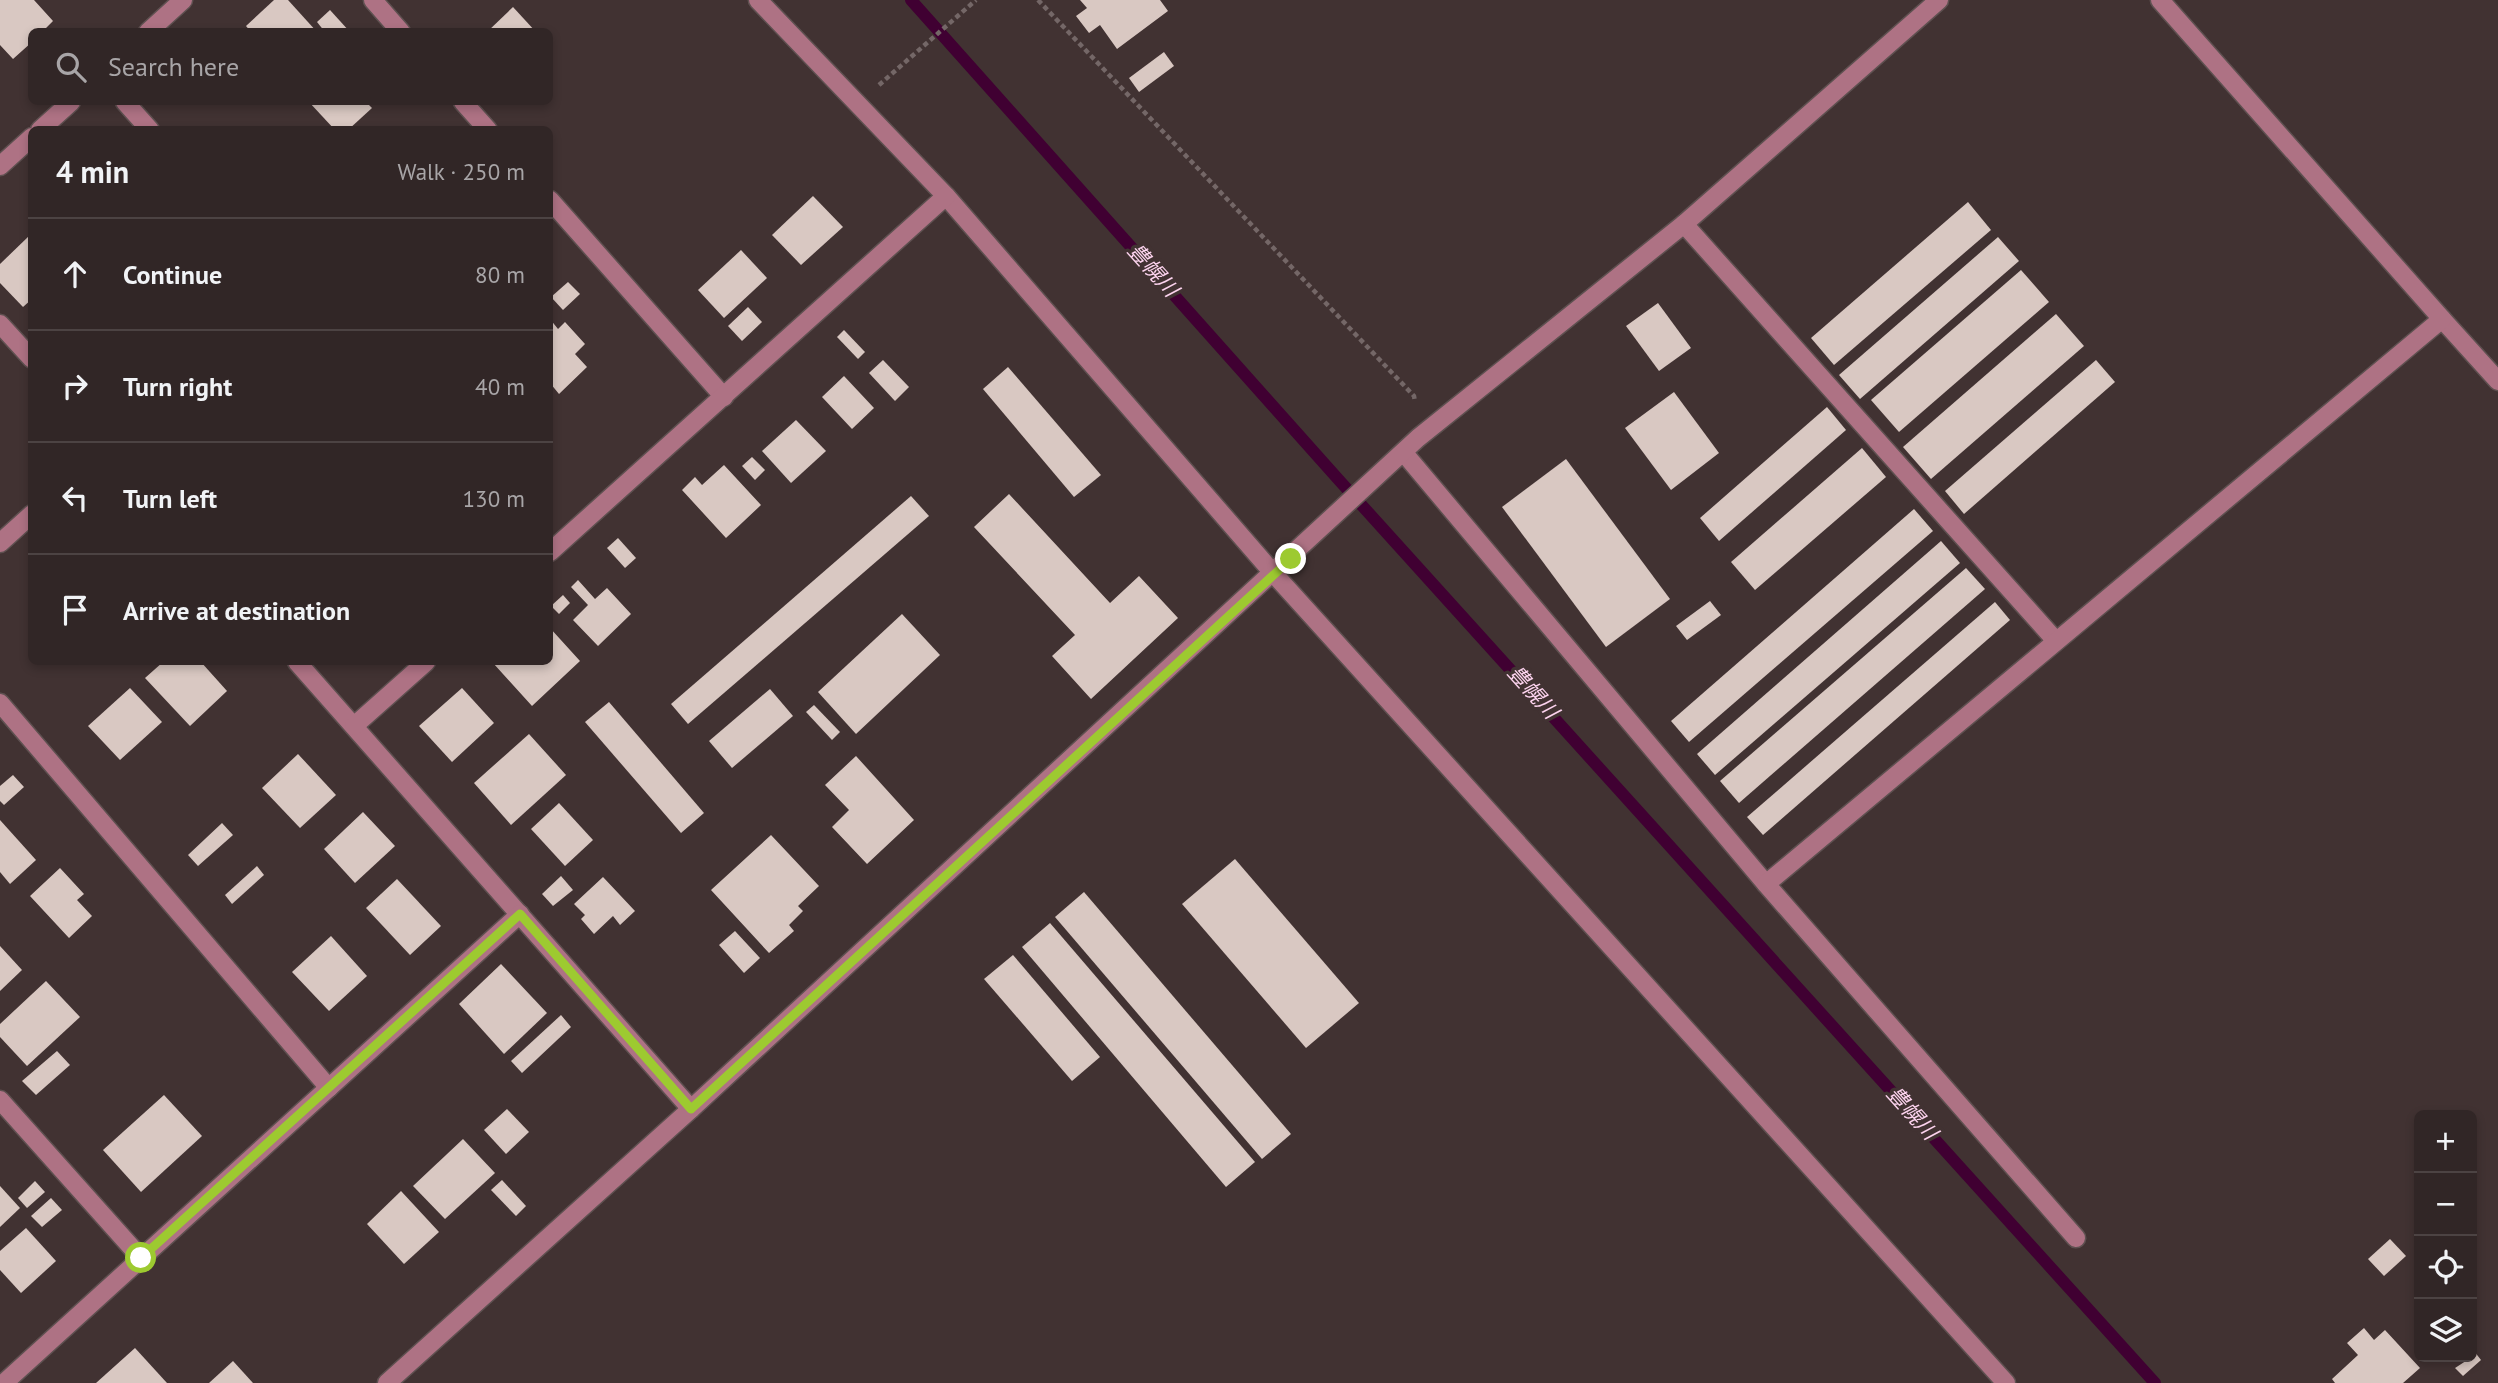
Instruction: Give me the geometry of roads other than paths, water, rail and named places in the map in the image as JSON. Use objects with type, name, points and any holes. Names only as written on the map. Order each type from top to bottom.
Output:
[{"type":"street","points":[[152,28],[183,0]]},
{"type":"street","points":[[373,0],[398,28]]},
{"type":"street","points":[[758,0],[946,196],[1274,574],[2006,1383]]},
{"type":"street","points":[[387,1383],[691,1109],[1291,559],[1418,438],[1684,224],[1939,0]]},
{"type":"street","points":[[2160,0],[2498,381]]},
{"type":"street","points":[[44,126],[68,105]]},
{"type":"street","points":[[128,105],[146,126]]},
{"type":"street","points":[[466,105],[484,126]]},
{"type":"street","points":[[0,166],[28,141]]},
{"type":"street","points":[[553,549],[946,196]]},
{"type":"street","points":[[553,203],[724,397]]},
{"type":"street","points":[[1684,224],[2056,641]]},
{"type":"street","points":[[1766,884],[2442,319]]},
{"type":"street","points":[[0,324],[28,355]]},
{"type":"street","points":[[1404,453],[1766,884],[2076,1238]]},
{"type":"street","points":[[0,544],[28,518]]},
{"type":"street","points":[[300,665],[691,1109]]},
{"type":"street","points":[[354,726],[423,665]]},
{"type":"street","points":[[0,704],[329,1088]]},
{"type":"street","points":[[4,1383],[520,914]]},
{"type":"street","points":[[0,1100],[141,1258]]},
{"type":"waterway","name":"豊幌川","points":[[911,0],[1338,479],[2155,1383]]}]
